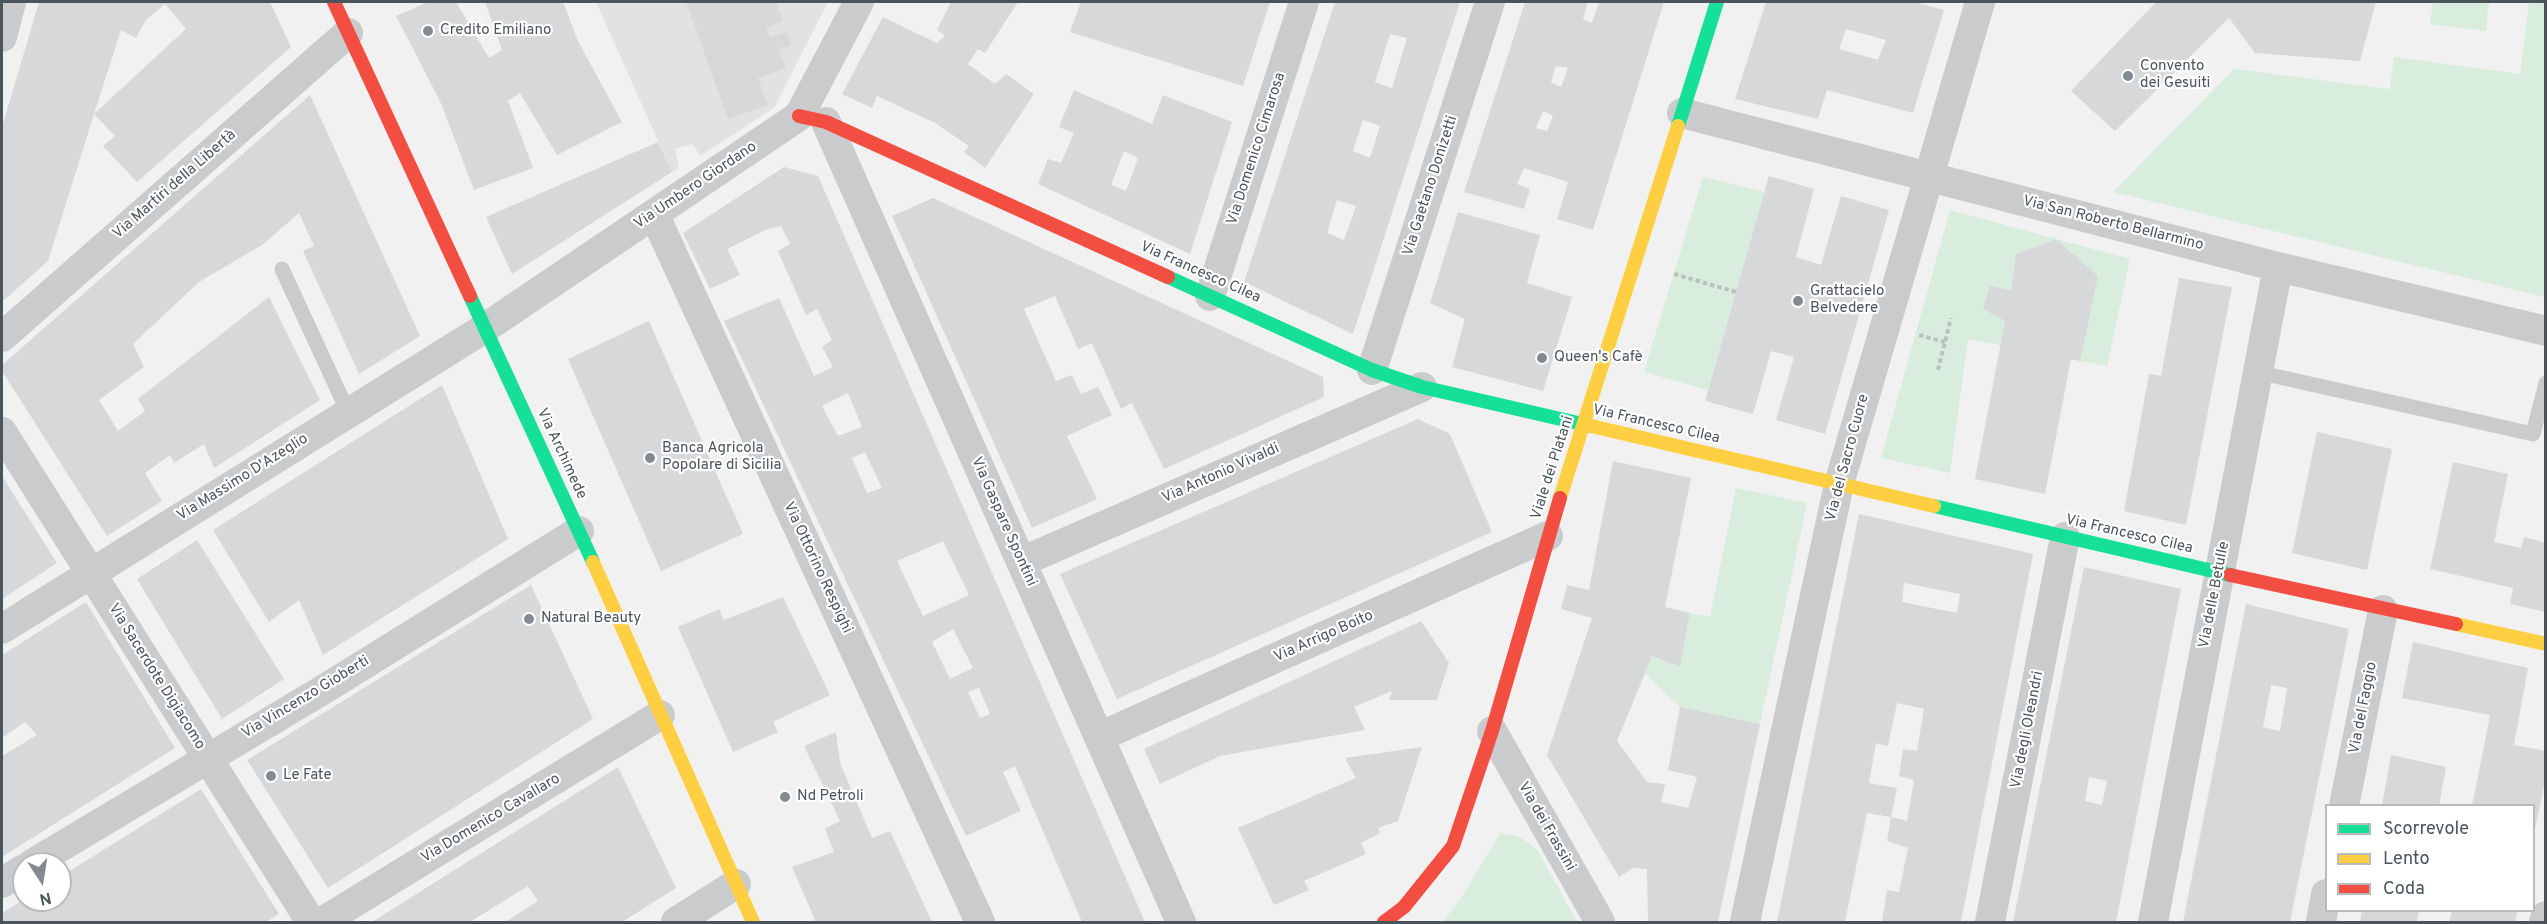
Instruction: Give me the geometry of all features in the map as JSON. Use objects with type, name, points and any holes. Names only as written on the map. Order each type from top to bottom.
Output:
[{"type":"street","points":[[2,37],[11,2]]},
{"type":"street","name":"Via Archimede","points":[[334,2],[579,531],[753,922]]},
{"type":"street","name":"Via Umbero Giordano","points":[[485,328],[654,214],[813,119],[859,2]]},
{"type":"street","name":"Via Domenico Cimarosa","points":[[1210,296],[1304,2]]},
{"type":"street","name":"Via Gaetano Donizetti","points":[[1372,369],[1490,2]]},
{"type":"street","name":"Viale dei Platani","points":[[1384,922],[1404,907],[1453,846],[1492,731],[1548,536],[1717,2]]},
{"type":"street","name":"Via del Sacro Cuore","points":[[1745,922],[1839,484],[1980,2]]},
{"type":"street","name":"Via Martiri della Libertà","points":[[2,337],[348,33]]},
{"type":"street","name":"Via San Roberto Bellarmino","points":[[1682,113],[2278,267],[2546,331]]},
{"type":"street","name":"Via Francesco Cilea","points":[[813,119],[1372,369],[1422,387],[2220,573],[2546,644]]},
{"type":"street","name":"Via Gaspare Spontini","points":[[813,119],[1021,562],[1181,922]]},
{"type":"street","name":"Via Ottorino Respighi","points":[[654,214],[980,922]]},
{"type":"street","name":"Via delle Betulle","points":[[2153,922],[2278,267]]},
{"type":"street","name":"Via Massimo D'Azeglio","points":[[2,629],[485,328]]},
{"type":"street","name":"Via Antonio Vivaldi","points":[[1021,562],[1422,387]]},
{"type":"street","name":"Via Sacerdote Digiacomo","points":[[2,432],[311,922]]},
{"type":"street","name":"Via Vincenzo Gioberti","points":[[53,852],[326,688],[579,531]]},
{"type":"street","name":"Via Arrigo Boito","points":[[1099,737],[1548,536]]},
{"type":"street","name":"Via degli Oleandri","points":[[1990,922],[2065,537]]},
{"type":"street","name":"Via del Faggio","points":[[2344,804],[2384,610]]},
{"type":"street","name":"Via Domenico Cavallaro","points":[[322,922],[660,715]]},
{"type":"street","name":"Via dei Frassini","points":[[1492,731],[1600,922]]},
{"type":"street","points":[[676,922],[736,884]]},
{"type":"street","points":[[2321,922],[2325,900]]},
{"type":"street","points":[[2544,922],[2546,916]]},
{"type":"lane","points":[[282,269],[348,412]]},
{"type":"lane","points":[[2257,372],[2533,434],[2546,383]]},
{"type":"path","points":[[1674,274],[1736,291]]},
{"type":"path","points":[[1938,370],[1951,318]]},
{"type":"path","points":[[1915,334],[1945,342]]},
{"type":"shaded area","points":[[596,2],[828,2],[774,108],[700,156],[693,144],[675,149],[679,168],[672,172]]},
{"type":"green space","points":[[2433,2],[2489,2],[2486,31],[2430,24]]},
{"type":"green space","points":[[2529,2],[2545,2],[2545,297],[2113,192],[2234,69],[2390,89],[2394,57],[2520,74]]},
{"type":"green space","points":[[1703,177],[1765,192],[1708,390],[1644,372]]},
{"type":"green space","points":[[1950,210],[2130,259],[2107,366],[2080,361],[2097,276],[2056,239],[2016,254],[2011,290],[1983,308],[2005,321],[2000,345],[1968,339],[1950,473],[1881,458]]},
{"type":"green space","points":[[1736,488],[1807,503],[1760,724],[1680,707],[1645,673],[1652,656],[1680,667],[1690,613],[1710,617]]},
{"type":"green space","points":[[1500,833],[1518,836],[1537,849],[1577,922],[1443,922],[1465,892]]},
{"type":"building","points":[[39,2],[270,2],[291,47],[137,182],[103,146],[115,136],[94,114],[48,261],[2,302],[2,127]],"holes":[[[165,4],[186,29],[94,114],[121,30],[136,38],[146,20]]]},
{"type":"building","points":[[428,2],[456,2],[489,58],[502,50],[485,2],[563,2],[578,41],[622,122],[557,155],[520,93],[508,101],[533,168],[474,190],[440,101],[396,16]]},
{"type":"building","points":[[686,2],[776,2],[783,21],[766,28],[770,37],[787,32],[791,45],[779,49],[786,68],[758,78],[768,105],[728,119]]},
{"type":"building","points":[[951,2],[1018,2],[985,53],[978,49],[968,64],[995,84],[1006,74],[1034,94],[985,168],[964,152],[969,146],[935,123],[877,96],[872,108],[842,94],[883,17],[937,43],[945,36],[937,30]]},
{"type":"building","points":[[1081,2],[1270,2],[1243,86],[1070,32]]},
{"type":"building","points":[[1335,2],[1460,2],[1353,334],[1244,282]],"holes":[[[1390,34],[1407,38],[1392,88],[1375,82]],[[1363,120],[1380,126],[1370,158],[1353,151]],[[1337,200],[1356,206],[1344,240],[1327,233]]]},
{"type":"building","points":[[1525,2],[1588,2],[1583,19],[1592,23],[1599,2],[1664,2],[1593,230],[1557,219],[1568,182],[1524,168],[1517,184],[1530,189],[1524,209],[1464,192]],"holes":[[[1556,66],[1568,68],[1561,87],[1551,82]],[[1543,111],[1553,116],[1547,131],[1536,128]]]},
{"type":"building","points":[[1766,2],[1915,2],[1944,10],[1913,113],[1827,90],[1818,119],[1735,99]],"holes":[[[1846,29],[1886,40],[1878,60],[1839,49]]]},
{"type":"building","name":"Convento dei Gesuiti","points":[[2156,2],[2376,2],[2360,61],[2255,53],[2229,18],[2115,131],[2071,91]]},
{"type":"building","points":[[1074,90],[1152,124],[1163,95],[1232,122],[1190,254],[1038,184],[1048,159],[1061,163],[1074,133],[1059,127]],"holes":[[[1124,151],[1138,158],[1126,191],[1111,185]]]},
{"type":"building","points":[[310,95],[420,336],[359,374],[303,251],[314,246],[299,213],[262,245],[199,282],[133,344],[144,367],[99,400],[118,431],[145,411],[138,399],[269,297],[320,400],[214,468],[204,444],[174,463],[170,455],[145,473],[162,501],[107,536],[2,371],[2,365]]},
{"type":"building","points":[[658,142],[672,172],[512,274],[486,217]]},
{"type":"building","points":[[784,167],[818,176],[1145,922],[1082,922],[1015,766],[1003,772],[1021,811],[966,836],[724,321],[779,298],[814,376],[833,367],[822,347],[832,340],[817,309],[806,315],[778,251],[790,244],[781,226],[765,230],[727,249],[740,275],[710,289],[683,233]],"holes":[[[848,393],[862,427],[838,436],[822,406]],[[865,452],[882,488],[867,493],[852,458]],[[943,541],[969,595],[923,616],[897,561]],[[953,629],[973,668],[950,679],[932,642]],[[979,688],[990,714],[980,718],[968,692]]]},
{"type":"building","name":"Grattacielo Belvedere","points":[[1769,176],[1814,189],[1796,257],[1821,265],[1841,196],[1889,210],[1825,434],[1776,420],[1794,357],[1771,351],[1753,414],[1705,401]]},
{"type":"building","points":[[933,198],[1323,377],[1324,397],[1164,469],[1132,403],[1121,409],[1092,343],[1078,349],[1055,296],[1024,309],[1056,381],[1072,375],[1081,394],[1098,387],[1112,415],[1067,436],[1097,499],[1032,528],[892,216]]},
{"type":"building","points":[[1458,212],[1540,235],[1527,283],[1572,297],[1543,391],[1452,367],[1465,319],[1430,303]]},
{"type":"building","points":[[2056,239],[2098,276],[2080,361],[2071,359],[2045,494],[1975,479],[2005,321],[1983,309],[1990,286],[2011,290],[2016,254]]},
{"type":"building","points":[[2179,278],[2232,287],[2186,525],[2124,511],[2149,374],[2161,376]]},
{"type":"building","points":[[649,321],[743,534],[661,571],[568,359]]},
{"type":"building","points":[[442,385],[508,539],[323,655],[299,600],[269,622],[213,530]]},
{"type":"building","points":[[1418,419],[1450,434],[1492,532],[1117,699],[1060,574]]},
{"type":"building","points":[[2317,432],[2392,449],[2367,570],[2292,553]]},
{"type":"building","points":[[1613,461],[1691,478],[1665,607],[1690,613],[1680,667],[1652,656],[1617,741],[1647,782],[1665,784],[1661,802],[1688,808],[1697,777],[1668,770],[1680,707],[1760,724],[1718,922],[1648,922],[1647,869],[1633,868],[1619,877],[1547,755],[1592,618],[1561,609],[1567,585],[1589,590]]},
{"type":"building","points":[[2453,462],[2508,474],[2494,542],[2521,548],[2524,537],[2546,543],[2546,612],[2510,604],[2513,588],[2430,569]]},
{"type":"building","points":[[2,476],[57,563],[2,599]]},
{"type":"building","points":[[1859,514],[2033,554],[1961,922],[1882,922],[1887,890],[1899,892],[1908,848],[1887,841],[1891,817],[1867,813],[1845,922],[1777,922]],"holes":[[[1904,583],[1960,594],[1957,613],[1902,602]],[[1897,703],[1924,709],[1917,751],[1903,749],[1899,776],[1914,780],[1907,821],[1891,817],[1897,788],[1869,783],[1876,743],[1888,746]]]},
{"type":"building","points":[[197,540],[284,679],[222,719],[137,579]]},
{"type":"building","points":[[2084,567],[2181,589],[2116,922],[2013,922]],"holes":[[[2089,777],[2107,781],[2102,805],[2085,801]]]},
{"type":"building","points":[[531,585],[593,719],[328,888],[247,760]]},
{"type":"building","points":[[783,597],[830,695],[773,722],[778,732],[733,752],[678,627],[719,609],[724,620]]},
{"type":"building","points":[[86,602],[175,748],[2,857],[2,756],[37,735],[25,722],[2,738],[2,655]]},
{"type":"building","points":[[2246,604],[2349,629],[2290,922],[2183,922]],"holes":[[[2271,685],[2287,688],[2280,731],[2263,727]]]},
{"type":"building","points":[[1421,621],[1449,663],[1437,700],[1389,700],[1392,691],[1354,707],[1365,730],[1220,756],[1160,784],[1144,749]]},
{"type":"building","points":[[2413,642],[2528,668],[2514,745],[2546,751],[2546,776],[2535,829],[2535,804],[2472,804],[2490,715],[2402,698]]},
{"type":"building","points":[[836,732],[840,763],[872,838],[890,831],[932,922],[816,922],[792,867],[834,852],[825,829],[840,821],[804,746]]},
{"type":"building","points":[[1422,747],[1398,821],[1378,828],[1380,833],[1361,843],[1366,854],[1304,881],[1309,890],[1274,905],[1238,828],[1356,778],[1345,758]]},
{"type":"building","points":[[2391,755],[2446,767],[2439,804],[2382,804]]},
{"type":"building","points":[[618,767],[676,888],[622,922],[505,922],[538,901],[528,886],[470,922],[372,922]]},
{"type":"building","points":[[201,789],[279,914],[266,922],[2,922],[2,913],[12,907],[12,912],[72,912],[72,870]]},
{"type":"building","points":[[2362,912],[2419,912],[2417,922],[2360,922]]},
{"type":"building","points":[[2452,912],[2518,912],[2515,922],[2449,922]]},
{"type":"traffic: fast","points":[[1678,126],[1717,2]]},
{"type":"traffic: fast","points":[[1168,277],[1372,370],[1422,387],[1591,426]]},
{"type":"traffic: fast","points":[[470,296],[593,562]]},
{"type":"traffic: fast","points":[[1934,506],[2230,575]]},
{"type":"traffic: slow","points":[[1560,498],[1678,126]]},
{"type":"traffic: slow","points":[[1591,426],[1934,506]]},
{"type":"traffic: slow","points":[[593,562],[753,922]]},
{"type":"traffic: slow","points":[[2456,624],[2546,644]]},
{"type":"traffic: jam","points":[[334,2],[470,296]]},
{"type":"traffic: jam","points":[[799,116],[826,122],[1168,277]]},
{"type":"traffic: jam","points":[[1384,922],[1404,907],[1453,846],[1492,731],[1560,498]]},
{"type":"traffic: jam","points":[[2230,575],[2456,624]]},
{"type":"place","name":"Credito Emiliano","points":[[428,31]]},
{"type":"place","name":"Convento dei Gesuiti","points":[[2128,76]]},
{"type":"place","name":"Grattacielo Belvedere","points":[[1798,301]]},
{"type":"place","name":"Queen's Cafè","points":[[1542,358]]},
{"type":"place","name":"Banca Agricola Popolare di Sicilia","points":[[650,458]]},
{"type":"place","name":"Natural Beauty","points":[[529,619]]},
{"type":"place","name":"Le Fate","points":[[271,776]]},
{"type":"place","name":"Nd Petroli","points":[[785,797]]}]
